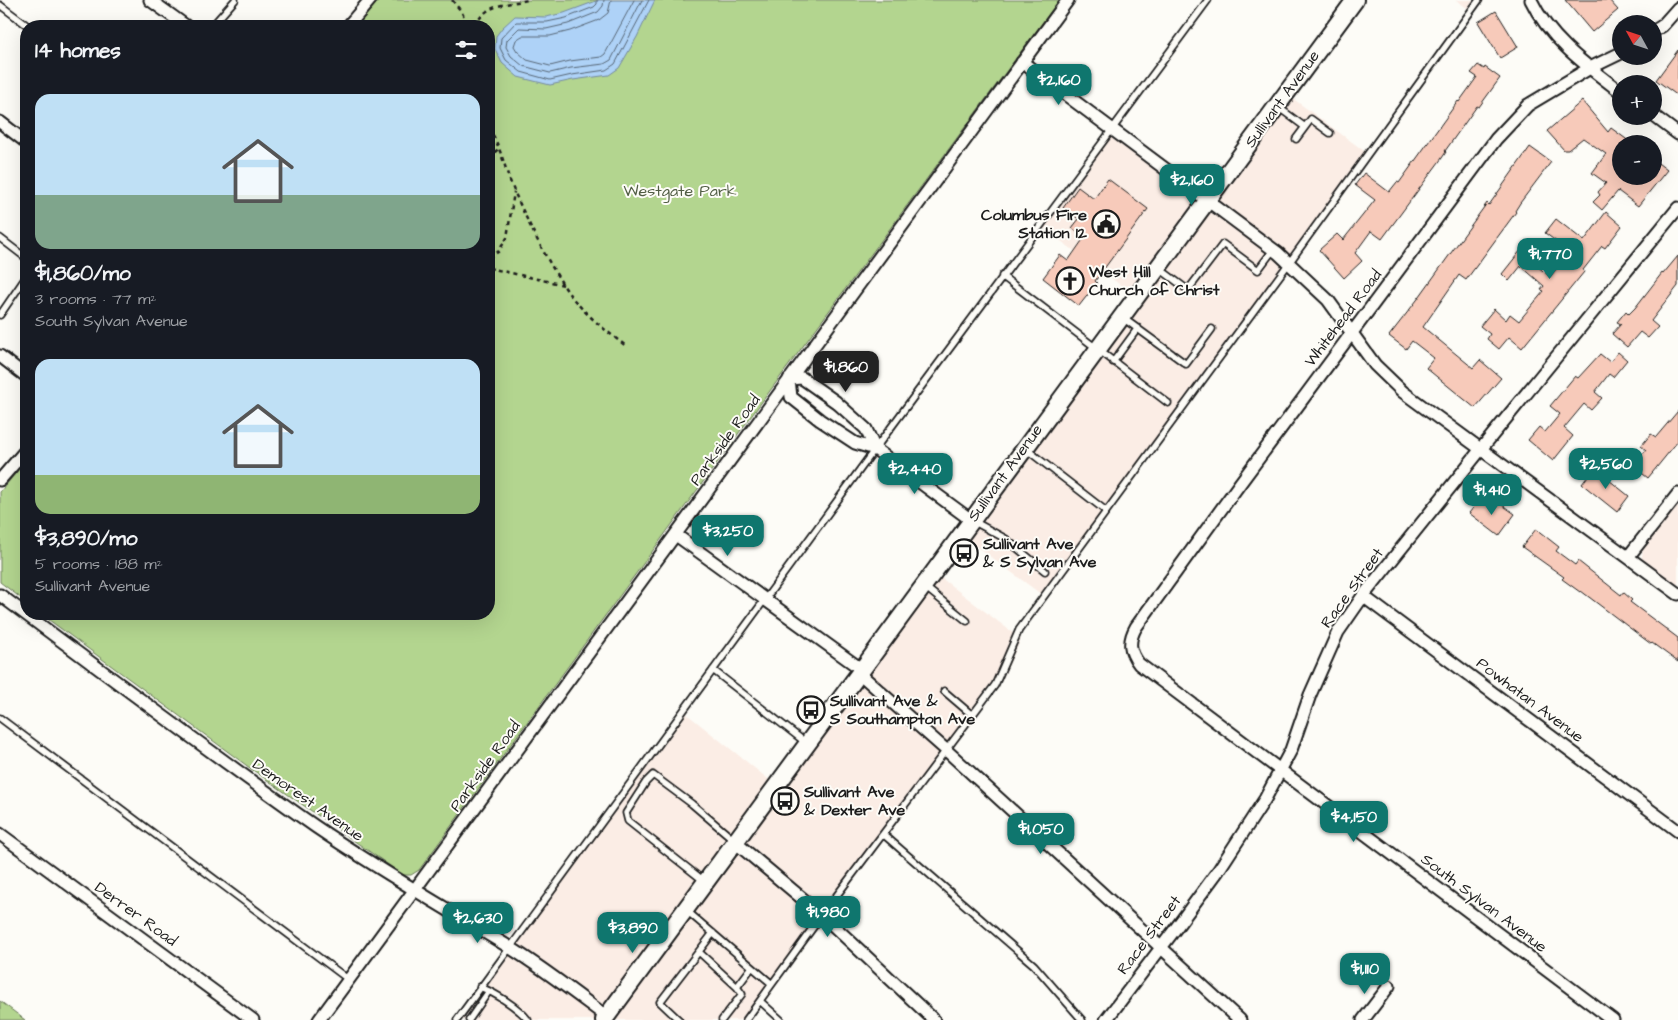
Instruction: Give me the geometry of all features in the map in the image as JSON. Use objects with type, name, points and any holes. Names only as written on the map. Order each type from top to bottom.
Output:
[{"type":"main road","name":"Sullivant Avenue","points":[[607,1019],[685,909],[1354,0]]},
{"type":"street","points":[[150,0],[178,20]]},
{"type":"street","points":[[353,20],[370,0]]},
{"type":"street","name":"Parkside Road","points":[[319,1020],[1068,0]]},
{"type":"street","points":[[1531,0],[1551,32],[1567,49],[1612,85]]},
{"type":"street","points":[[1662,26],[1678,8]]},
{"type":"street","name":"Whitehead Road","points":[[1130,643],[1136,627],[1496,139],[1528,105],[1590,68],[1612,57]]},
{"type":"street","points":[[1022,62],[1289,263],[1328,300],[1375,365],[1403,392],[1678,594]]},
{"type":"street","points":[[0,122],[20,137]]},
{"type":"street","points":[[1662,122],[1678,134]]},
{"type":"street","name":"Race Street","points":[[1106,1020],[1218,871],[1265,799],[1291,750],[1310,695],[1338,632],[1363,596],[1678,208]]},
{"type":"street","points":[[0,356],[20,371]]},
{"type":"street","points":[[875,449],[866,429],[836,402],[802,378],[789,380],[791,397],[820,420],[855,443],[875,449],[971,520]]},
{"type":"street","points":[[0,480],[20,457]]},
{"type":"street","points":[[1628,557],[1678,494]]},
{"type":"street","points":[[676,535],[860,671],[1240,1020]]},
{"type":"street","name":"Demorest Avenue","points":[[0,595],[20,610]]},
{"type":"street","name":"Powhatan Avenue","points":[[1363,596],[1678,831]]},
{"type":"street","name":"Demorest Avenue","points":[[34,620],[317,827],[414,890],[510,948],[554,978],[607,1019]]},
{"type":"street","name":"South Sylvan Avenue","points":[[1130,643],[1131,651],[1139,664],[1613,1020]]},
{"type":"street","name":"Derrer Road","points":[[0,834],[253,1020]]},
{"type":"street","points":[[735,842],[822,915],[934,1020]]},
{"type":"street","points":[[1363,1020],[1389,986]]},
{"type":"lane","points":[[217,20],[235,0]]},
{"type":"lane","points":[[457,1020],[1002,276],[1208,0]]},
{"type":"lane","points":[[746,1020],[822,915],[995,685],[1019,630],[1289,263],[1479,0]]},
{"type":"lane","points":[[0,5],[20,20]]},
{"type":"lane","points":[[1277,106],[1305,127]]},
{"type":"lane","points":[[1296,139],[1311,119],[1330,133]]},
{"type":"lane","points":[[0,238],[20,253]]},
{"type":"lane","points":[[1158,267],[1188,290],[1222,244],[1258,270],[1273,250]]},
{"type":"lane","points":[[1002,276],[1168,403]]},
{"type":"lane","points":[[0,314],[20,286]]},
{"type":"lane","points":[[1122,316],[1186,364],[1212,329]]},
{"type":"lane","points":[[1113,362],[1138,328]]},
{"type":"lane","points":[[1024,448],[1106,511]]},
{"type":"lane","points":[[971,520],[1006,539],[1045,571]]},
{"type":"lane","points":[[923,586],[967,620]]},
{"type":"lane","points":[[714,670],[807,744]]},
{"type":"lane","points":[[944,691],[972,715]]},
{"type":"lane","points":[[0,718],[349,980]]},
{"type":"lane","points":[[705,882],[628,821],[626,813],[646,782],[653,775],[692,804],[735,842]]},
{"type":"lane","points":[[883,834],[1034,965],[1082,1020]]},
{"type":"lane","points":[[685,909],[772,984]]},
{"type":"lane","points":[[679,1020],[660,1002],[713,933]]},
{"type":"lane","points":[[699,952],[737,987],[742,994],[722,1020]]},
{"type":"lane","points":[[737,987],[752,967]]},
{"type":"lane","points":[[480,987],[490,991],[524,1014],[528,1020]]},
{"type":"lane","points":[[469,1020],[490,991]]},
{"type":"lane","points":[[760,1001],[781,1020]]},
{"type":"path","points":[[452,0],[461,10],[466,20]]},
{"type":"path","points":[[479,20],[487,11],[502,4],[528,0]]},
{"type":"path","points":[[495,138],[514,191],[533,231],[570,295],[589,316],[626,346]]},
{"type":"path","points":[[495,152],[498,149]]},
{"type":"path","points":[[495,254],[506,238],[514,191]]},
{"type":"path","points":[[495,269],[564,285]]},
{"type":"shaded area","points":[[1456,0],[1484,0],[1474,13]]},
{"type":"shaded area","points":[[1284,92],[1371,156],[1045,597],[958,533],[1134,295],[1038,224],[1112,124],[1207,195]]},
{"type":"shaded area","points":[[1678,503],[1678,585],[1642,559],[1643,545]]},
{"type":"shaded area","points":[[932,571],[1021,639],[999,686],[751,1020],[456,1020],[683,711],[772,782]]},
{"type":"green space","name":"Westgate Park","points":[[379,0],[1059,0],[419,870],[411,875],[403,875],[250,768],[49,620],[495,620],[495,20],[362,20]]},
{"type":"green space","points":[[20,468],[20,597],[0,582],[0,492]]},
{"type":"green space","points":[[0,1001],[25,1020],[0,1020]]},
{"type":"water","points":[[599,0],[655,0],[619,68],[609,75],[550,85],[518,77],[502,63],[495,49],[496,36],[515,16],[546,17],[564,13]]},
{"type":"building","points":[[1565,0],[1609,0],[1618,10],[1592,32]]},
{"type":"building","points":[[1496,11],[1518,47],[1500,58],[1478,22]]},
{"type":"building","points":[[1678,50],[1678,96],[1662,84],[1662,75],[1660,75]]},
{"type":"building","points":[[1478,65],[1484,69],[1485,67],[1500,78],[1479,107],[1477,106],[1442,158],[1382,239],[1371,231],[1355,253],[1362,261],[1344,278],[1319,250],[1337,234],[1343,240],[1375,200],[1355,185],[1364,173],[1389,192],[1397,182],[1399,183],[1477,77],[1471,73]]},
{"type":"building","points":[[1582,101],[1608,132],[1611,128],[1621,135],[1612,135],[1612,185],[1655,185],[1638,206],[1618,191],[1602,210],[1593,202],[1600,195],[1598,192],[1606,183],[1592,173],[1606,154],[1583,138],[1568,150],[1564,150],[1547,131]]},
{"type":"building","points":[[1530,147],[1551,162],[1466,280],[1459,275],[1423,327],[1473,368],[1480,360],[1501,378],[1475,408],[1426,368],[1434,358],[1412,341],[1406,349],[1389,336],[1487,203],[1489,205]]},
{"type":"building","points":[[1662,166],[1667,170],[1662,176]]},
{"type":"building","name":"Columbus Fire Station 12","points":[[1108,179],[1148,209],[1079,306],[1043,278],[1060,255],[1068,261],[1084,238],[1072,228],[1079,219],[1063,208],[1078,187],[1094,199]]},
{"type":"building","points":[[1606,212],[1622,226],[1605,248],[1602,246],[1583,270],[1584,272],[1522,348],[1509,337],[1499,349],[1487,339],[1490,334],[1480,326],[1494,309],[1506,320],[1510,314],[1519,321],[1544,291],[1541,290],[1544,286],[1521,266],[1509,281],[1502,274],[1525,245],[1534,252],[1528,258],[1550,277],[1570,252],[1545,233],[1556,219],[1584,241]]},
{"type":"building","points":[[1678,256],[1678,286],[1651,321],[1658,327],[1648,338],[1640,332],[1627,347],[1612,334],[1621,324],[1617,322],[1626,311],[1629,314],[1635,308]]},
{"type":"building","points":[[1618,352],[1627,360],[1613,377],[1609,374],[1595,392],[1602,398],[1591,410],[1584,404],[1564,428],[1573,436],[1553,461],[1528,440],[1539,427],[1545,432],[1560,414],[1550,406],[1575,376],[1578,378],[1600,354],[1610,362]]},
{"type":"building","points":[[1678,411],[1678,441],[1648,478],[1633,466],[1646,450],[1641,446],[1651,434],[1656,437]]},
{"type":"building","points":[[1594,468],[1629,496],[1617,512],[1582,484]]},
{"type":"building","points":[[1482,497],[1494,507],[1498,502],[1515,514],[1499,536],[1469,513]]},
{"type":"building","points":[[1536,529],[1559,547],[1556,551],[1575,565],[1578,561],[1621,595],[1623,592],[1632,600],[1630,602],[1678,638],[1678,662],[1562,579],[1564,577],[1522,547]]},
{"type":"place","name":"Columbus Fire Station 12","points":[[1106,224]]},
{"type":"place","name":"West Hill Church of Christ","points":[[1070,281]]},
{"type":"place","name":"Sullivant Ave & S Sylvan Ave","points":[[964,553]]},
{"type":"place","name":"Sullivant Ave & S Southampton Ave","points":[[811,710]]},
{"type":"place","name":"Sullivant Ave & Dexter Ave","points":[[785,801]]}]
